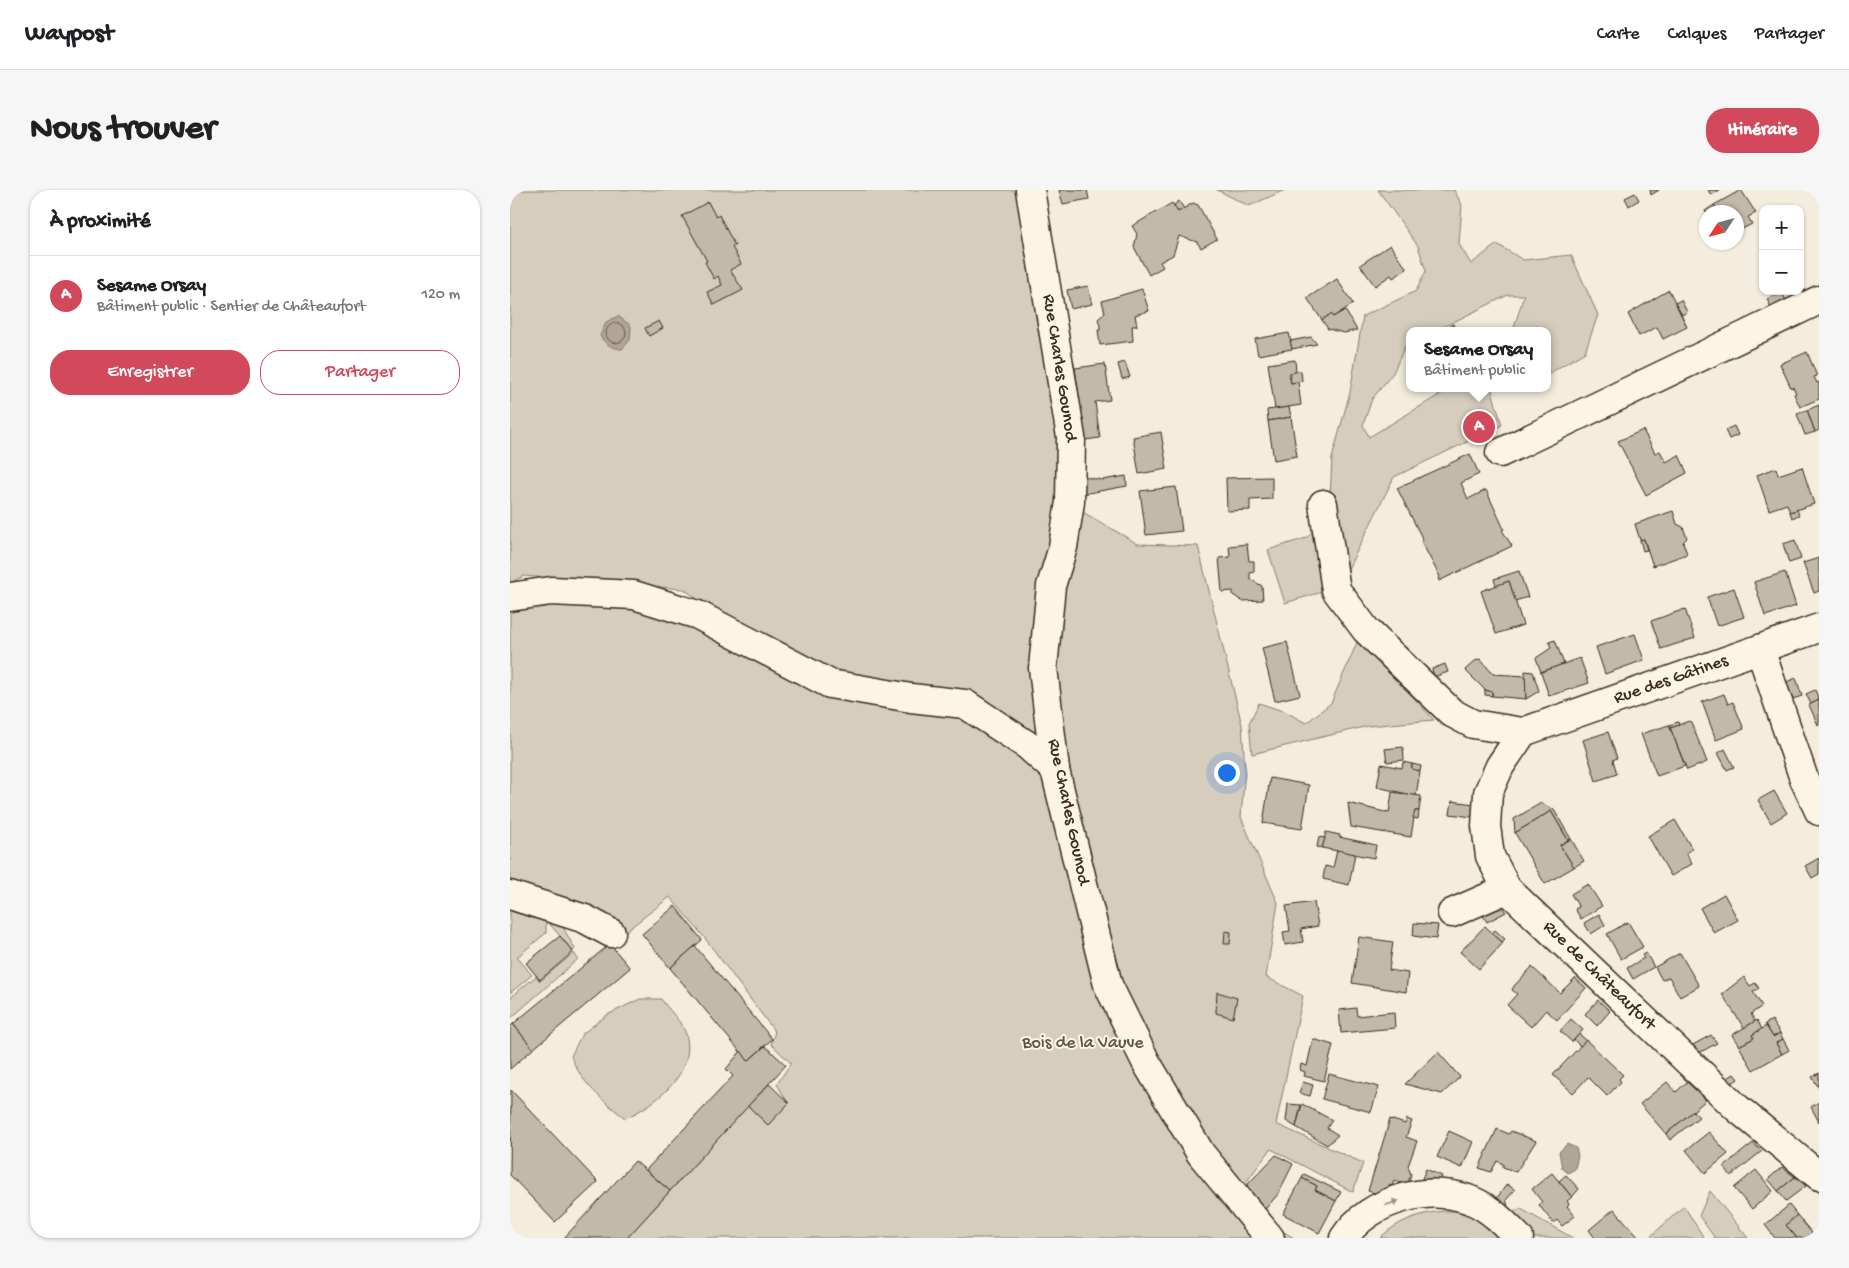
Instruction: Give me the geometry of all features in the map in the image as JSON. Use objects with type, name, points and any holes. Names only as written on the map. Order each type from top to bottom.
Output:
[{"type":"street","name":"Rue Charles Gounod","points":[[1030,190],[1071,437],[1070,502],[1063,548],[1051,586],[1043,668],[1055,770],[1108,985],[1146,1062],[1201,1154],[1270,1238]]},
{"type":"street","points":[[1500,453],[1819,300]]},
{"type":"street","points":[[1323,504],[1336,590],[1366,630],[1452,713],[1473,724],[1524,732]]},
{"type":"street","points":[[510,597],[551,591],[634,595],[698,615],[830,684],[912,698],[965,704],[1027,745],[1055,770]]},
{"type":"street","name":"Rue des Gâtines","points":[[1524,732],[1819,628]]},
{"type":"street","points":[[1760,649],[1804,779],[1819,811]]},
{"type":"street","name":"Rue de Châteaufort","points":[[1524,732],[1500,766],[1488,793],[1486,826],[1490,856],[1507,889],[1737,1108],[1819,1176]]},
{"type":"street","points":[[1452,913],[1507,889]]},
{"type":"street","points":[[510,895],[585,919],[611,933]]},
{"type":"street","points":[[1347,1233],[1369,1212],[1419,1194],[1451,1194],[1475,1202],[1500,1219],[1519,1238]]},
{"type":"green space","name":"Bois de la Vauve","points":[[510,190],[1023,190],[1050,343],[1062,500],[1138,544],[1198,546],[1242,725],[1245,770],[1241,817],[1278,903],[1266,977],[1303,996],[1276,1124],[1363,1163],[1353,1192],[1271,1149],[1244,1185],[1264,1220],[1294,1238],[627,1238],[748,1106],[768,1125],[788,1103],[777,1084],[791,1063],[771,1044],[775,1032],[704,937],[670,897],[622,934],[510,884],[510,606],[534,602],[632,604],[694,624],[800,677],[684,589],[524,576],[510,583]]},
{"type":"green space","points":[[1217,190],[1285,190],[1249,206]]},
{"type":"green space","points":[[1378,190],[1454,190],[1462,205],[1459,244],[1471,264],[1497,244],[1523,260],[1571,255],[1598,315],[1585,352],[1551,372],[1551,327],[1514,327],[1524,295],[1508,295],[1443,327],[1406,327],[1406,345],[1393,373],[1372,399],[1363,425],[1369,437],[1444,392],[1492,392],[1502,425],[1394,477],[1339,587],[1285,603],[1268,550],[1306,538],[1329,516],[1332,458],[1350,392],[1363,316],[1416,291],[1426,271],[1418,246]]},
{"type":"green space","points":[[1359,638],[1434,720],[1368,726],[1252,754],[1249,723],[1259,703],[1286,712],[1306,723],[1331,703]]},
{"type":"green space","points":[[510,911],[546,922],[546,933],[517,957],[532,975],[510,993]]},
{"type":"green space","points":[[547,921],[560,922],[575,949],[573,951]]},
{"type":"green space","points":[[574,953],[578,959],[510,1019],[510,998],[536,976],[540,981]]},
{"type":"green space","points":[[640,999],[661,999],[684,1029],[688,1048],[680,1074],[671,1085],[649,1105],[625,1118],[601,1098],[587,1083],[571,1056],[582,1034],[607,1015]]},
{"type":"green space","points":[[1710,1191],[1748,1238],[1715,1238],[1699,1216]]},
{"type":"green space","points":[[1684,1206],[1704,1238],[1649,1238]]},
{"type":"green space","points":[[1521,1209],[1573,1238],[1380,1238],[1408,1219],[1430,1213],[1452,1211],[1483,1216]]},
{"type":"water","points":[[618,316],[631,326],[630,340],[622,349],[610,346],[600,336],[606,322]]},
{"type":"water","points":[[1567,1144],[1576,1148],[1578,1155],[1575,1169],[1568,1173],[1562,1168],[1559,1152]]},
{"type":"building","points":[[1059,190],[1087,190],[1089,199],[1063,204]]},
{"type":"building","points":[[1650,190],[1659,190],[1651,195]]},
{"type":"building","points":[[1708,190],[1720,190],[1711,195]]},
{"type":"building","points":[[1741,190],[1756,213],[1748,217],[1752,224],[1744,228],[1744,205],[1714,205]]},
{"type":"building","points":[[1635,193],[1639,200],[1629,206],[1625,198]]},
{"type":"building","points":[[1179,201],[1184,209],[1178,212],[1174,205]]},
{"type":"building","points":[[708,202],[716,217],[719,215],[735,246],[732,247],[741,264],[730,270],[743,290],[714,305],[707,292],[722,285],[718,276],[714,279],[705,262],[707,261],[682,216]]},
{"type":"building","points":[[1172,203],[1178,212],[1193,203],[1198,205],[1217,239],[1201,248],[1197,242],[1179,236],[1173,255],[1160,262],[1163,267],[1149,275],[1134,247],[1137,234],[1132,226]]},
{"type":"building","points":[[1390,245],[1407,269],[1393,278],[1391,275],[1375,286],[1360,265]]},
{"type":"building","points":[[1337,279],[1353,304],[1333,317],[1331,314],[1322,320],[1307,298]]},
{"type":"building","points":[[1088,286],[1092,304],[1071,309],[1067,290]]},
{"type":"building","points":[[1142,289],[1149,311],[1135,315],[1137,326],[1132,326],[1133,341],[1100,345],[1098,319],[1105,313],[1102,301]]},
{"type":"building","points":[[1669,290],[1687,327],[1663,339],[1657,327],[1639,336],[1628,314]]},
{"type":"building","points":[[1776,295],[1783,295],[1788,305],[1773,312],[1767,299]]},
{"type":"building","points":[[1681,300],[1687,312],[1682,315],[1675,303]]},
{"type":"building","points":[[1345,310],[1357,330],[1344,333],[1328,329],[1322,320],[1331,314],[1333,317]]},
{"type":"building","points":[[659,321],[663,328],[649,336],[645,328]]},
{"type":"building","points":[[1289,333],[1292,349],[1258,355],[1255,339]]},
{"type":"building","points":[[1311,337],[1317,344],[1292,349],[1290,341]]},
{"type":"building","points":[[1807,352],[1817,376],[1814,377],[1817,383],[1819,382],[1819,399],[1800,407],[1794,394],[1796,393],[1793,387],[1791,388],[1780,364]]},
{"type":"building","points":[[1295,360],[1296,372],[1289,373],[1291,383],[1298,382],[1301,405],[1275,409],[1268,364]]},
{"type":"building","points":[[1125,362],[1130,377],[1122,379],[1118,364]]},
{"type":"building","points":[[1105,364],[1110,400],[1095,402],[1100,438],[1085,440],[1075,368]]},
{"type":"building","points":[[1301,371],[1302,381],[1291,383],[1289,373]]},
{"type":"building","points":[[1819,405],[1819,430],[1815,432],[1807,410]]},
{"type":"building","points":[[1289,407],[1291,417],[1268,421],[1267,410]]},
{"type":"building","points":[[1807,410],[1815,432],[1805,435],[1797,414]]},
{"type":"building","points":[[1291,417],[1297,456],[1274,460],[1268,421]]},
{"type":"building","points":[[1734,426],[1738,435],[1729,439],[1725,430]]},
{"type":"building","points":[[1643,430],[1655,453],[1660,451],[1666,462],[1679,455],[1687,473],[1646,495],[1618,441]]},
{"type":"building","points":[[1161,432],[1167,469],[1139,474],[1133,437]]},
{"type":"building","points":[[1470,454],[1479,474],[1461,483],[1468,499],[1486,490],[1504,529],[1502,530],[1512,546],[1439,581],[1438,578],[1440,577],[1397,488]]},
{"type":"building","points":[[1802,467],[1814,504],[1790,512],[1787,504],[1769,510],[1757,475],[1776,468],[1778,475]]},
{"type":"building","points":[[1126,476],[1127,486],[1083,494],[1085,477],[1102,480]]},
{"type":"building","points":[[1272,477],[1272,499],[1250,500],[1250,510],[1227,511],[1226,478]]},
{"type":"building","points":[[1176,487],[1182,531],[1146,535],[1140,491]]},
{"type":"building","points":[[1797,510],[1799,515],[1792,518],[1790,512]]},
{"type":"building","points":[[1673,511],[1677,524],[1683,527],[1687,538],[1683,542],[1687,554],[1653,566],[1644,539],[1640,540],[1635,524]]},
{"type":"building","points":[[1644,539],[1647,550],[1643,551],[1640,540]]},
{"type":"building","points":[[1795,540],[1801,559],[1789,563],[1783,544]]},
{"type":"building","points":[[1247,544],[1249,561],[1254,561],[1254,572],[1250,573],[1250,579],[1262,586],[1263,600],[1242,601],[1233,595],[1233,591],[1222,592],[1219,558],[1230,557],[1229,546]]},
{"type":"building","points":[[1819,558],[1819,591],[1814,593],[1803,563]]},
{"type":"building","points":[[1519,571],[1528,597],[1515,601],[1509,581],[1496,586],[1494,579]]},
{"type":"building","points":[[1785,572],[1796,606],[1765,616],[1754,582]]},
{"type":"building","points":[[1509,581],[1523,625],[1496,634],[1481,591]]},
{"type":"building","points":[[1734,588],[1744,617],[1717,626],[1707,597]]},
{"type":"building","points":[[1685,609],[1695,638],[1661,649],[1651,621]]},
{"type":"building","points":[[1635,634],[1644,660],[1605,674],[1596,647]]},
{"type":"building","points":[[1555,640],[1564,664],[1541,672],[1536,658],[1551,648],[1549,642]]},
{"type":"building","points":[[1287,642],[1300,695],[1275,701],[1262,648]]},
{"type":"building","points":[[1580,658],[1589,683],[1549,696],[1541,672]]},
{"type":"building","points":[[1480,659],[1493,674],[1527,676],[1526,699],[1492,696],[1492,692],[1485,690],[1465,670]]},
{"type":"building","points":[[1445,664],[1448,672],[1434,677],[1432,669]]},
{"type":"building","points":[[1525,671],[1533,672],[1539,691],[1526,699]]},
{"type":"building","points":[[1796,678],[1802,696],[1790,700],[1784,683]]},
{"type":"building","points":[[1485,690],[1492,692],[1492,696],[1485,695]]},
{"type":"building","points":[[1815,690],[1819,700],[1811,704],[1806,694]]},
{"type":"building","points":[[1724,694],[1728,704],[1733,702],[1744,729],[1716,740],[1702,702]]},
{"type":"building","points":[[1819,700],[1819,725],[1818,725],[1809,705]]},
{"type":"building","points":[[1689,721],[1707,762],[1687,770],[1670,728]]},
{"type":"building","points":[[1678,722],[1679,725],[1670,728],[1669,725]]},
{"type":"building","points":[[1669,725],[1685,766],[1657,776],[1641,734]]},
{"type":"building","points":[[1608,732],[1617,758],[1613,760],[1617,774],[1596,781],[1583,740]]},
{"type":"building","points":[[1403,747],[1404,760],[1387,762],[1385,749]]},
{"type":"building","points":[[1725,749],[1734,767],[1727,770],[1718,753]]},
{"type":"building","points":[[1403,762],[1412,764],[1412,769],[1420,771],[1416,796],[1377,787],[1381,764],[1402,768]]},
{"type":"building","points":[[1412,764],[1421,766],[1420,771],[1412,769]]},
{"type":"building","points":[[1270,778],[1309,785],[1302,829],[1263,823]]},
{"type":"building","points":[[1774,791],[1787,813],[1771,823],[1758,800]]},
{"type":"building","points":[[1392,792],[1421,796],[1419,811],[1415,811],[1411,837],[1351,827],[1348,803],[1389,813]]},
{"type":"building","points":[[1452,801],[1474,804],[1472,817],[1450,814]]},
{"type":"building","points":[[1541,803],[1554,810],[1571,839],[1568,840],[1551,811],[1515,833],[1514,819]]},
{"type":"building","points":[[1415,811],[1419,811],[1418,819],[1413,818]]},
{"type":"building","points":[[1551,811],[1568,840],[1560,845],[1574,867],[1545,884],[1515,833]]},
{"type":"building","points":[[1675,820],[1692,849],[1686,853],[1692,864],[1671,876],[1648,836]]},
{"type":"building","points":[[1326,832],[1340,835],[1339,837],[1376,845],[1374,858],[1322,848]]},
{"type":"building","points":[[1319,837],[1325,838],[1322,848],[1317,847]]},
{"type":"building","points":[[1571,839],[1584,861],[1574,867],[1560,845]]},
{"type":"building","points":[[1337,850],[1355,854],[1349,885],[1323,879],[1325,866],[1333,868]]},
{"type":"building","points":[[1819,858],[1819,874],[1812,878],[1805,866]]},
{"type":"building","points":[[1588,884],[1602,906],[1581,919],[1575,909],[1579,907],[1571,894]]},
{"type":"building","points":[[1724,894],[1738,920],[1714,933],[1700,908]]},
{"type":"building","points":[[1314,902],[1318,926],[1301,929],[1303,942],[1285,945],[1283,932],[1290,931],[1286,906]]},
{"type":"building","points":[[1498,903],[1506,912],[1487,922],[1480,911]]},
{"type":"building","points":[[675,906],[702,940],[670,968],[642,934]]},
{"type":"building","points":[[1599,914],[1605,925],[1591,934],[1584,923]]},
{"type":"building","points":[[1628,922],[1643,947],[1621,959],[1607,934]]},
{"type":"building","points":[[1414,923],[1438,925],[1436,939],[1413,936]]},
{"type":"building","points":[[1485,926],[1503,943],[1479,969],[1460,952]]},
{"type":"building","points":[[1495,930],[1505,939],[1502,942],[1492,933]]},
{"type":"building","points":[[1225,931],[1231,932],[1230,944],[1224,944]]},
{"type":"building","points":[[560,936],[573,952],[540,980],[526,963]]},
{"type":"building","points":[[1359,937],[1393,942],[1389,970],[1408,973],[1406,992],[1352,983]]},
{"type":"building","points":[[610,944],[630,968],[533,1049],[513,1024]]},
{"type":"building","points":[[695,946],[772,1039],[748,1061],[670,968]]},
{"type":"building","points":[[1646,953],[1654,967],[1633,979],[1627,968],[1644,958],[1642,955]]},
{"type":"building","points":[[1680,953],[1699,986],[1680,997],[1669,977],[1662,980],[1655,967]]},
{"type":"building","points":[[1532,967],[1560,993],[1575,978],[1586,988],[1557,1020],[1546,1010],[1531,1027],[1507,1005],[1517,994],[1512,990],[1514,986]]},
{"type":"building","points":[[1744,977],[1750,986],[1755,983],[1759,988],[1753,992],[1762,1006],[1751,1014],[1755,1021],[1744,1028],[1722,994]]},
{"type":"building","points":[[1217,992],[1237,998],[1233,1018],[1216,1013]]},
{"type":"building","points":[[1598,1000],[1610,1011],[1597,1026],[1585,1014]]},
{"type":"building","points":[[1356,1008],[1357,1016],[1394,1012],[1395,1028],[1341,1033],[1339,1010]]},
{"type":"building","points":[[1571,1019],[1583,1030],[1572,1042],[1560,1031]]},
{"type":"building","points":[[1757,1020],[1762,1029],[1752,1035],[1754,1038],[1739,1046],[1732,1035]]},
{"type":"building","points":[[1772,1020],[1780,1033],[1773,1037],[1765,1024]]},
{"type":"building","points":[[513,1024],[533,1049],[510,1069],[510,1027]]},
{"type":"building","points":[[1766,1026],[1773,1037],[1780,1033],[1783,1039],[1776,1043],[1782,1054],[1753,1070],[1739,1046],[1754,1038],[1752,1035]]},
{"type":"building","points":[[1579,1034],[1586,1040],[1580,1046],[1574,1040]]},
{"type":"building","points":[[1711,1035],[1717,1043],[1699,1053],[1691,1046]]},
{"type":"building","points":[[1313,1039],[1333,1045],[1324,1081],[1304,1076],[1305,1072],[1300,1070],[1301,1064],[1307,1066]]},
{"type":"building","points":[[1783,1039],[1789,1050],[1782,1054],[1776,1043]]},
{"type":"building","points":[[1586,1040],[1623,1075],[1619,1079],[1621,1082],[1607,1096],[1588,1077],[1573,1093],[1553,1075]]},
{"type":"building","points":[[765,1046],[786,1065],[670,1191],[646,1170],[733,1076],[726,1069],[741,1051],[748,1061]]},
{"type":"building","points":[[1438,1052],[1460,1077],[1442,1094],[1405,1084]]},
{"type":"building","points":[[1819,1073],[1819,1088],[1812,1077]]},
{"type":"building","points":[[1329,1074],[1379,1087],[1371,1112],[1322,1099]]},
{"type":"building","points":[[1734,1074],[1738,1079],[1731,1084],[1726,1079]]},
{"type":"building","points":[[1303,1082],[1313,1085],[1310,1096],[1299,1093]]},
{"type":"building","points":[[1667,1082],[1676,1092],[1687,1082],[1706,1100],[1666,1134],[1640,1104]]},
{"type":"building","points":[[769,1084],[789,1103],[768,1125],[748,1106]]},
{"type":"building","points":[[511,1090],[598,1182],[555,1222],[510,1175]]},
{"type":"building","points":[[1819,1102],[1819,1122],[1811,1107]]},
{"type":"building","points":[[1288,1104],[1301,1105],[1296,1127],[1286,1121]]},
{"type":"building","points":[[1302,1104],[1332,1120],[1327,1128],[1338,1135],[1327,1145],[1296,1127]]},
{"type":"building","points":[[1693,1111],[1699,1117],[1670,1140],[1666,1134]]},
{"type":"building","points":[[1390,1119],[1405,1124],[1407,1119],[1412,1121],[1406,1137],[1417,1141],[1408,1166],[1411,1175],[1407,1185],[1394,1181],[1392,1186],[1389,1185],[1385,1196],[1368,1191]]},
{"type":"building","points":[[1497,1129],[1509,1134],[1511,1131],[1536,1141],[1516,1172],[1503,1167],[1503,1164],[1497,1161],[1491,1172],[1479,1168]]},
{"type":"building","points":[[1449,1131],[1473,1142],[1462,1168],[1437,1157]]},
{"type":"building","points":[[1709,1132],[1728,1154],[1705,1173],[1686,1150]]},
{"type":"building","points":[[1753,1143],[1762,1151],[1731,1176],[1724,1166]]},
{"type":"building","points":[[1276,1155],[1293,1164],[1278,1194],[1262,1213],[1247,1185]]},
{"type":"building","points":[[635,1161],[670,1191],[627,1238],[564,1238]]},
{"type":"building","points":[[1782,1167],[1795,1177],[1778,1191],[1768,1179]]},
{"type":"building","points":[[1426,1169],[1442,1176],[1437,1189],[1417,1191]]},
{"type":"building","points":[[1756,1170],[1773,1191],[1752,1209],[1734,1188]]},
{"type":"building","points":[[1552,1173],[1572,1197],[1567,1201],[1569,1204],[1567,1206],[1575,1216],[1562,1226],[1557,1220],[1553,1223],[1539,1205],[1542,1202],[1532,1189]]},
{"type":"building","points":[[1304,1174],[1341,1192],[1336,1201],[1315,1190],[1317,1186],[1302,1178]]},
{"type":"building","points":[[1566,1175],[1579,1189],[1572,1197],[1559,1181]]},
{"type":"building","points":[[1795,1177],[1806,1186],[1786,1201],[1778,1191]]},
{"type":"building","points":[[1302,1178],[1317,1186],[1315,1190],[1336,1201],[1319,1233],[1283,1214]]},
{"type":"building","points":[[1507,1184],[1515,1190],[1506,1200],[1508,1205],[1504,1208],[1494,1202]]},
{"type":"building","points":[[1789,1205],[1797,1215],[1786,1225],[1797,1238],[1775,1238],[1765,1225]]},
{"type":"building","points":[[1614,1209],[1639,1238],[1595,1238],[1589,1230]]},
{"type":"building","points":[[1797,1215],[1816,1238],[1797,1238],[1786,1225]]},
{"type":"place","name":"Sesame Orsay","points":[[1479,427]]}]
